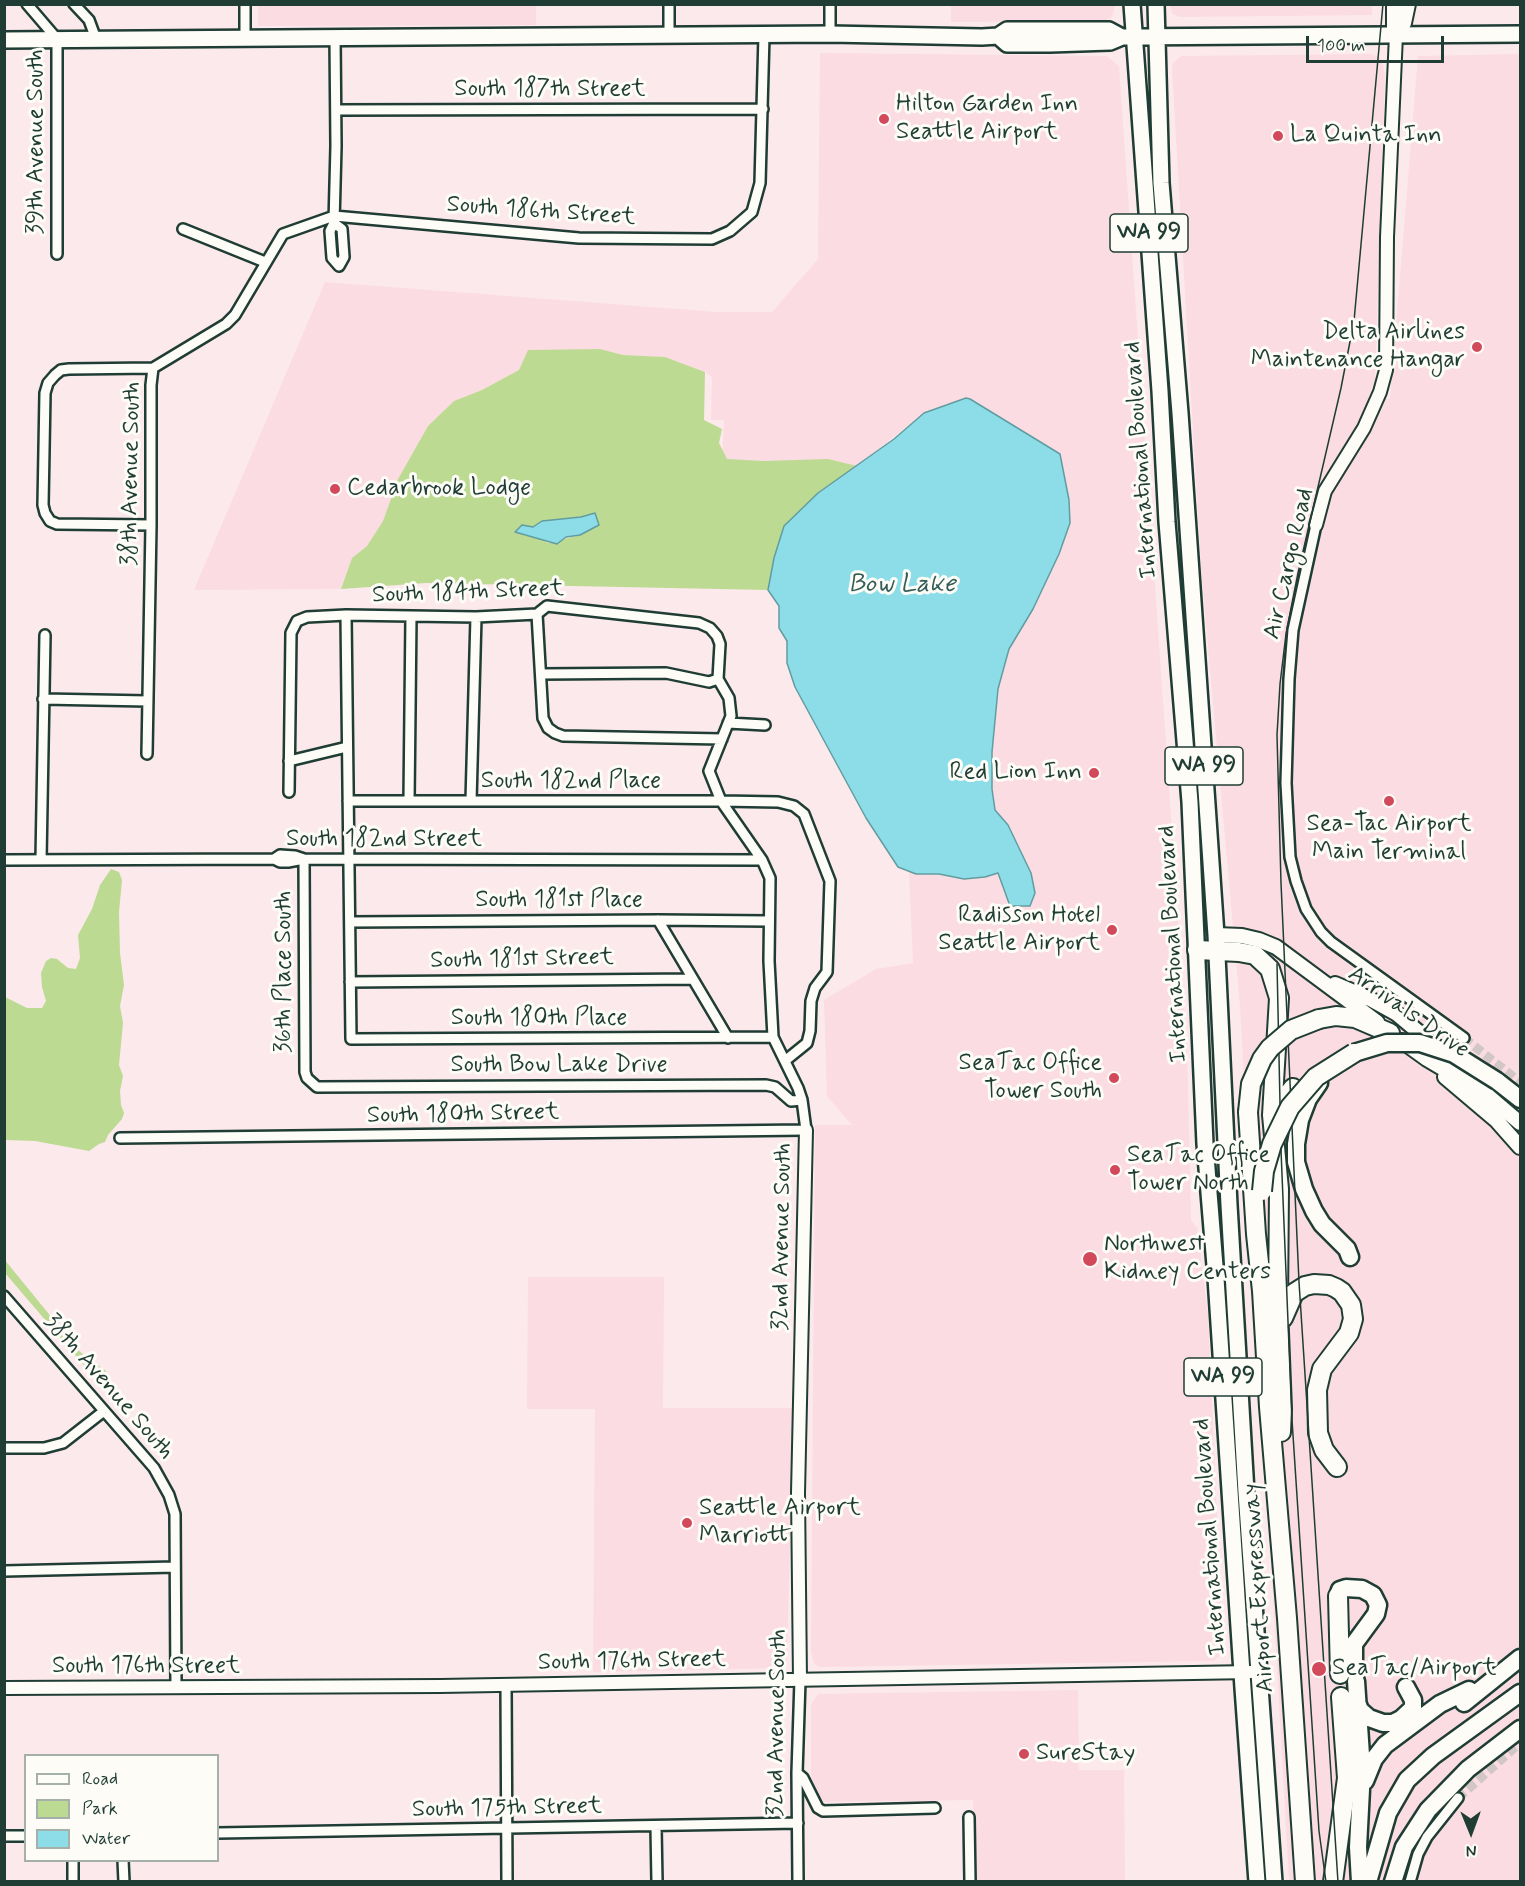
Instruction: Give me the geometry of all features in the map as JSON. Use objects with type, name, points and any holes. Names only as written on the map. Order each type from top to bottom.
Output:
[{"type":"highway","points":[[1196,942],[1217,943],[1255,956],[1266,964],[1274,976],[1279,998],[1272,1105],[1279,1189],[1279,1338],[1282,1409],[1277,1489]]},
{"type":"highway","points":[[1262,1291],[1256,1234],[1248,1098],[1253,1078],[1262,1059],[1270,1048],[1291,1030],[1319,1019],[1336,1016],[1355,1018],[1390,1033]]},
{"type":"highway","points":[[1262,1291],[1264,1171],[1272,1144],[1290,1107],[1316,1077],[1354,1053],[1387,1043],[1420,1043],[1454,1054],[1521,1099]]},
{"type":"highway","points":[[1350,1257],[1347,1249],[1322,1224],[1306,1196],[1298,1169],[1296,1143],[1300,1120],[1308,1099],[1324,1078],[1354,1053]]},
{"type":"highway","points":[[1273,1125],[1277,1112],[1293,1088]]},
{"type":"highway","points":[[1279,1338],[1288,1303],[1298,1290],[1314,1284],[1329,1285],[1342,1292],[1347,1298],[1353,1312],[1352,1326],[1346,1339],[1322,1369],[1317,1390],[1318,1433],[1324,1450],[1337,1467]]},
{"type":"highway","name":"Airport Expressway","points":[[1262,1291],[1305,1881]]},
{"type":"highway","points":[[1333,1881],[1347,1778],[1348,1678],[1338,1596],[1343,1589],[1362,1589],[1373,1595],[1378,1605],[1376,1614],[1354,1644],[1354,1662]]},
{"type":"highway","points":[[1398,1734],[1457,1709],[1521,1658]]},
{"type":"highway","points":[[1349,1699],[1369,1718],[1383,1723],[1393,1723],[1413,1708],[1412,1698],[1406,1687]]},
{"type":"highway","points":[[1361,1790],[1378,1752],[1398,1734],[1440,1704],[1469,1690]]},
{"type":"highway","points":[[1368,1881],[1388,1813],[1407,1780],[1433,1756],[1521,1693]]},
{"type":"highway","points":[[1349,1699],[1362,1770],[1358,1847],[1360,1881]]},
{"type":"highway","points":[[1393,1881],[1404,1847],[1428,1810],[1468,1769],[1521,1729]]},
{"type":"main road","name":"International Boulevard","points":[[1132,4],[1128,37],[1190,802],[1205,1144],[1230,1471],[1257,1881]]},
{"type":"main road","name":"International Boulevard","points":[[1156,4],[1161,181],[1180,413],[1217,943],[1229,1214],[1274,1881]]},
{"type":"main road","points":[[1394,4],[1396,35]]},
{"type":"main road","points":[[1396,35],[1404,23],[1408,4]]},
{"type":"main road","points":[[4,39],[830,34],[998,36],[1007,44],[1050,44],[1110,42],[1128,37],[1521,34]]},
{"type":"main road","name":"Arrivals Drive","points":[[1217,943],[1242,936],[1276,947],[1427,1059],[1486,1094]]},
{"type":"main road","name":"Arrivals Drive","points":[[1305,967],[1397,1014],[1521,1123]]},
{"type":"main road","points":[[1427,1059],[1497,1122],[1521,1147]]},
{"type":"main road","points":[[1230,1471],[1237,1467],[1243,1430]]},
{"type":"main road","points":[[1230,1471],[1238,1474],[1246,1492]]},
{"type":"street","name":"39th Avenue South","points":[[27,4],[57,39],[57,254]]},
{"type":"street","points":[[74,4],[89,20],[96,39]]},
{"type":"street","points":[[245,4],[245,37]]},
{"type":"street","points":[[669,4],[669,35]]},
{"type":"street","points":[[830,4],[830,34]]},
{"type":"street","points":[[763,109],[764,35]]},
{"type":"street","name":"Air Cargo Road","points":[[1396,35],[1386,245],[1386,370],[1380,392],[1364,428],[1325,491],[1293,630],[1287,702],[1286,751],[1290,857],[1306,909],[1321,932],[1331,942],[1464,1038]]},
{"type":"street","points":[[334,220],[335,37]]},
{"type":"street","name":"South 187th Street","points":[[336,110],[763,109]]},
{"type":"street","name":"South 186th Street","points":[[334,220],[579,238],[712,239],[730,231],[752,212],[760,183],[763,109]]},
{"type":"street","name":"38th Avenue South","points":[[147,754],[153,368],[226,324],[235,315],[283,234],[334,220]]},
{"type":"street","points":[[183,229],[265,262]]},
{"type":"street","points":[[151,525],[64,525],[50,521],[43,505],[45,393],[48,383],[55,375],[69,369],[153,368]]},
{"type":"street","name":"South 184th Street","points":[[289,761],[291,633],[297,621],[307,617],[346,615],[476,617],[537,614],[547,606],[699,623],[710,628]]},
{"type":"street","points":[[537,614],[543,718],[548,728],[563,736],[722,740]]},
{"type":"street","points":[[346,615],[350,982]]},
{"type":"street","points":[[410,801],[411,616]]},
{"type":"street","points":[[471,801],[476,617]]},
{"type":"street","name":"32nd Avenue South","points":[[710,628],[720,644],[718,679],[729,698],[731,716],[709,771],[721,801],[762,860],[770,878],[768,921],[773,1037],[786,1060],[802,1100],[806,1131],[798,1493],[800,1680],[798,1881]]},
{"type":"street","points":[[41,860],[45,635]]},
{"type":"street","points":[[542,674],[666,673],[709,682],[718,679]]},
{"type":"street","points":[[43,699],[148,701]]},
{"type":"street","points":[[728,723],[765,725]]},
{"type":"street","points":[[289,792],[289,761],[347,747]]},
{"type":"street","name":"South 182nd Place","points":[[348,801],[721,801],[778,802],[794,806],[804,814],[830,881],[829,926],[827,972],[815,988],[811,1002],[810,1031],[807,1043],[786,1060]]},
{"type":"street","name":"South 182nd Street","points":[[4,860],[274,859],[280,855],[304,859],[349,861],[762,860]]},
{"type":"street","name":"36th Place South","points":[[304,859],[305,1072],[311,1083]]},
{"type":"street","points":[[658,920],[728,1038]]},
{"type":"street","name":"South 181st Place","points":[[350,922],[768,921]]},
{"type":"street","name":"South 181st Street","points":[[350,982],[693,979]]},
{"type":"street","name":"South 180th Place","points":[[350,982],[351,1039],[773,1037]]},
{"type":"street","name":"South Bow Lake Drive","points":[[311,1083],[317,1087],[766,1085],[776,1087],[791,1101],[802,1100]]},
{"type":"street","name":"South 180th Street","points":[[120,1138],[806,1131]]},
{"type":"street","name":"38th Avenue South","points":[[4,1296],[154,1468],[169,1495],[175,1514],[176,1688]]},
{"type":"street","points":[[4,1448],[44,1449],[63,1443],[104,1411]]},
{"type":"street","points":[[4,1571],[175,1568]]},
{"type":"street","name":"South 176th Street","points":[[4,1688],[506,1685],[1260,1672]]},
{"type":"street","points":[[506,1685],[507,1881]]},
{"type":"street","points":[[798,1773],[803,1778],[814,1802],[823,1811],[935,1808]]},
{"type":"street","points":[[1410,1881],[1418,1854],[1427,1837],[1458,1798]]},
{"type":"street","points":[[969,1817],[970,1881]]},
{"type":"street","name":"South 175th Street","points":[[219,1833],[798,1823]]},
{"type":"street","points":[[656,1827],[657,1881]]},
{"type":"street","points":[[4,1836],[24,1836]]},
{"type":"street","points":[[73,1862],[74,1881]]},
{"type":"street","points":[[123,1862],[124,1881]]},
{"type":"shaded area","points":[[1115,4],[1112,17],[1104,21],[951,22],[951,5]]},
{"type":"shaded area","points":[[1170,4],[1372,5],[1372,15],[1179,17],[1172,13]]},
{"type":"shaded area","points":[[258,5],[536,5],[536,25],[258,26]]},
{"type":"shaded area","points":[[820,53],[1107,56],[1119,66],[1187,1047],[1191,1220],[1197,1228],[1208,1314],[1223,1649],[1223,1654],[1213,1661],[820,1667],[814,1664],[811,1652],[815,1125],[852,1125],[827,1096],[824,1000],[876,969],[913,963],[909,871],[916,874],[939,874],[964,879],[998,873],[1010,906],[1031,873],[1008,825],[995,810],[992,789],[992,752],[998,689],[1009,649],[1046,581],[1062,470],[1060,454],[966,398],[924,413],[857,466],[722,465],[724,420],[711,420],[712,377],[705,372],[665,357],[622,355],[600,349],[519,370],[482,390],[454,401],[428,426],[398,479],[383,521],[367,546],[352,558],[341,589],[194,590],[325,282],[716,312],[772,312],[818,259]]},
{"type":"shaded area","points":[[1370,54],[1379,57],[1382,61],[1385,75],[1375,379],[1367,401],[1390,399],[1418,56],[1520,54],[1520,1881],[1289,1881],[1240,1006],[1201,568],[1172,69],[1173,63],[1181,56]]},
{"type":"shaded area","points":[[528,1277],[664,1277],[663,1408],[793,1408],[787,1664],[784,1668],[593,1672],[595,1409],[527,1409]]},
{"type":"shaded area","points":[[1078,1690],[1079,1770],[1124,1770],[1125,1881],[975,1881],[973,1800],[821,1802],[811,1775],[811,1705],[818,1694]]},
{"type":"green space","points":[[600,349],[623,355],[665,357],[705,372],[704,420],[722,429],[719,443],[727,459],[763,461],[828,459],[857,466],[818,493],[774,558],[768,590],[426,583],[341,589],[352,558],[367,546],[383,521],[398,479],[428,426],[454,401],[482,390],[519,370],[528,350]],"holes":[[[595,513],[580,535],[548,543],[535,536],[525,536],[522,525],[533,527],[542,521],[581,517]]]},
{"type":"green space","points":[[111,869],[119,872],[122,880],[119,912],[120,953],[124,985],[120,1006],[123,1023],[119,1065],[123,1076],[120,1091],[124,1113],[122,1119],[105,1142],[89,1151],[35,1141],[5,1140],[5,997],[27,1008],[42,1008],[46,1001],[41,973],[46,961],[51,958],[57,959],[68,968],[76,969],[80,958],[78,935],[92,909],[100,885]]},
{"type":"green space","points":[[4,1259],[79,1351],[106,1371],[110,1381],[108,1390],[105,1390],[5,1273]]},
{"type":"water","name":"Bow Lake","points":[[966,398],[1060,454],[1069,500],[1070,523],[1059,554],[1033,609],[1009,649],[998,689],[992,752],[992,789],[995,810],[1008,825],[1031,873],[1035,893],[1030,906],[1010,906],[998,873],[964,879],[939,874],[916,874],[898,867],[866,818],[795,687],[787,663],[787,641],[779,628],[779,606],[768,590],[774,558],[784,526],[818,493],[894,439],[924,413]]},
{"type":"water","points":[[595,513],[599,525],[580,535],[566,537],[557,544],[515,532],[522,525],[533,527],[542,521],[581,517]]},
{"type":"tunnel","points":[[1464,1038],[1520,1082]]},
{"type":"tunnel","points":[[1458,1798],[1520,1743]]},
{"type":"tram line","points":[[1338,1882],[1299,1282],[1281,883],[1277,735],[1286,634],[1354,321],[1383,4]]},
{"type":"tram line","points":[[1277,964],[1281,1150],[1292,1420],[1319,1831],[1326,1882]]},
{"type":"place","name":"Hilton Garden Inn Seattle Airport","points":[[884,119]]},
{"type":"place","name":"La Quinta Inn","points":[[1278,136]]},
{"type":"place","name":"Delta Airlines Maintenance Hangar","points":[[1477,347]]},
{"type":"place","name":"Cedarbrook Lodge","points":[[335,489]]},
{"type":"place","name":"Red Lion Inn","points":[[1094,773]]},
{"type":"place","name":"Sea-Tac Airport Main Terminal","points":[[1389,801]]},
{"type":"place","name":"Radisson Hotel Seattle Airport","points":[[1112,930]]},
{"type":"place","name":"SeaTac Office Tower South","points":[[1114,1078]]},
{"type":"place","name":"SeaTac Office Tower North","points":[[1115,1170]]},
{"type":"place","name":"Northwest Kidney Centers","points":[[1090,1259]]},
{"type":"place","name":"Seattle Airport Marriott","points":[[687,1523]]},
{"type":"place","name":"SeaTac/Airport","points":[[1319,1669]]},
{"type":"place","name":"SureStay","points":[[1024,1754]]}]
